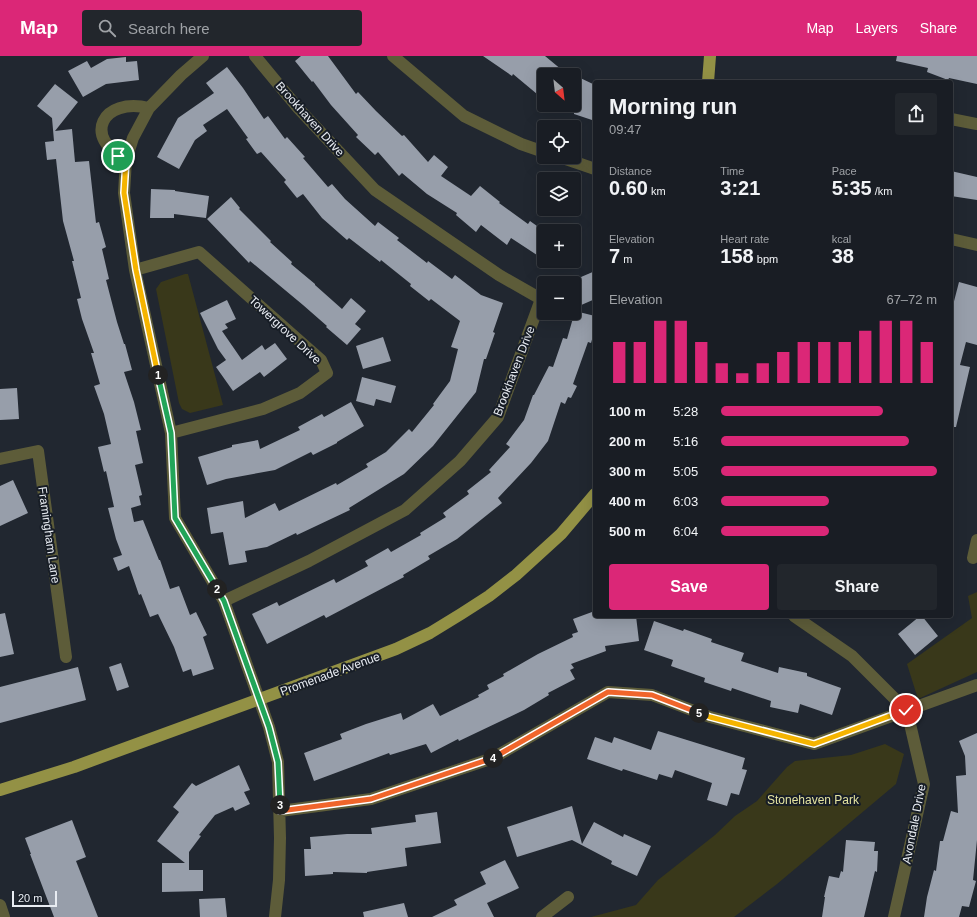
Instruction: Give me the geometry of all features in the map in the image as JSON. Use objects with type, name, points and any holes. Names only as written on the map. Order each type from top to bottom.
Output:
[{"type":"main road","points":[[708,80],[710,56]]},
{"type":"main road","name":"Promenade Avenue","points":[[0,790],[74,767],[396,649],[430,633],[489,596],[510,579],[561,534],[593,496]]},
{"type":"street","points":[[203,56],[181,75],[149,108],[133,138],[126,160],[124,193],[136,270],[171,433],[175,518],[224,601],[260,699],[278,762],[280,811],[279,880],[275,917]]},
{"type":"street","name":"Brookhaven Drive","points":[[224,601],[310,561],[405,510],[460,461],[498,417],[541,299],[499,275],[375,190],[298,108],[255,56]]},
{"type":"street","points":[[393,56],[464,116],[521,144],[537,150]]},
{"type":"street","points":[[126,160],[112,151],[106,143],[101,128],[104,120],[110,113],[118,108],[137,105],[149,108]]},
{"type":"street","points":[[953,119],[977,124]]},
{"type":"street","points":[[580,164],[593,168]]},
{"type":"street","points":[[953,239],[977,245]]},
{"type":"street","name":"Towergrove Drive","points":[[136,270],[200,252],[321,360],[327,373],[300,394],[263,409],[171,433]]},
{"type":"street","name":"Framingham Lane","points":[[0,459],[38,451],[66,657]]},
{"type":"street","points":[[973,558],[977,540]]},
{"type":"street","points":[[797,618],[852,656],[906,710]]},
{"type":"street","points":[[280,811],[371,799],[493,758],[608,692],[652,695],[710,717],[814,744],[977,685]]},
{"type":"street","name":"Avondale Drive","points":[[894,917],[924,784],[906,710]]},
{"type":"street","points":[[542,917],[568,897]]},
{"type":"street","points":[[0,905],[4,917]]},
{"type":"green space","points":[[188,274],[223,405],[190,413],[182,409],[179,403],[156,289],[161,282]]},
{"type":"green space","points":[[977,592],[977,672],[918,699],[907,664],[972,618],[968,596]]},
{"type":"green space","name":"Stonehaven Park","points":[[885,744],[904,754],[896,784],[777,884],[734,917],[591,917],[636,905],[658,880],[715,835],[735,816],[757,801],[787,767],[795,761],[851,755]]},
{"type":"building","points":[[301,56],[328,56],[356,94],[358,92],[402,136],[404,135],[428,162],[434,155],[448,167],[441,176],[471,196],[480,186],[500,202],[499,203],[528,224],[530,221],[537,226],[537,255],[511,238],[507,245],[481,225],[476,232],[456,215],[457,213],[427,194],[402,173],[399,176],[378,152],[375,155],[356,137],[358,135],[295,61]]},
{"type":"building","points":[[483,56],[545,56],[560,68],[537,68],[537,94],[513,74],[512,76]]},
{"type":"building","points":[[897,56],[977,56],[977,84],[949,78],[948,80],[927,72],[928,68],[896,61]]},
{"type":"building","points":[[126,57],[126,62],[137,61],[139,80],[106,84],[83,97],[68,71],[87,61],[91,68],[107,59]]},
{"type":"building","points":[[227,67],[264,119],[268,116],[285,139],[287,137],[305,157],[303,158],[328,187],[332,184],[345,199],[375,226],[378,222],[399,238],[397,240],[427,263],[428,261],[452,279],[455,275],[481,295],[503,303],[493,332],[495,333],[486,359],[484,359],[476,392],[433,446],[404,474],[349,508],[350,510],[297,535],[296,533],[267,547],[245,551],[247,562],[229,565],[223,532],[211,534],[207,508],[243,501],[245,518],[275,503],[279,511],[336,483],[337,485],[368,467],[366,464],[386,452],[409,429],[412,432],[434,405],[433,404],[450,381],[458,349],[451,347],[460,321],[431,299],[429,301],[410,286],[411,284],[381,260],[380,262],[349,238],[347,240],[322,218],[303,194],[297,198],[284,182],[286,180],[261,152],[257,154],[246,139],[248,138],[227,109],[203,125],[207,131],[195,140],[179,169],[157,157],[178,118],[214,93],[206,83]]},
{"type":"building","points":[[581,78],[593,84],[593,120],[574,114],[574,112],[581,112]]},
{"type":"building","points":[[55,84],[78,102],[55,131],[72,129],[75,162],[89,161],[96,223],[99,222],[106,247],[102,249],[109,279],[106,280],[132,370],[124,372],[141,430],[136,431],[143,463],[135,465],[142,495],[139,496],[141,505],[131,508],[134,522],[143,520],[160,560],[170,589],[179,586],[190,615],[196,612],[207,635],[203,637],[214,669],[193,676],[191,669],[183,672],[174,647],[158,614],[150,617],[141,594],[139,595],[129,566],[118,571],[113,558],[122,555],[108,508],[114,507],[106,471],[104,472],[98,447],[111,444],[104,414],[94,386],[100,384],[91,353],[94,353],[82,319],[77,299],[81,298],[72,261],[74,261],[63,221],[56,159],[47,160],[45,142],[54,141],[52,118],[37,106]]},
{"type":"building","points":[[953,171],[977,177],[977,200],[953,196]]},
{"type":"building","points":[[151,189],[175,190],[209,196],[206,218],[174,214],[174,218],[150,218]]},
{"type":"building","points":[[231,197],[240,208],[239,209],[271,241],[270,242],[292,262],[291,264],[342,309],[351,298],[366,311],[355,324],[361,329],[347,345],[303,305],[250,261],[249,263],[207,219]]},
{"type":"building","points":[[593,272],[593,300],[581,305],[581,277]]},
{"type":"building","points":[[959,282],[977,287],[977,345],[966,342],[960,365],[970,367],[956,427],[953,427],[953,305]]},
{"type":"building","points":[[227,300],[236,319],[225,324],[228,328],[222,331],[242,360],[262,345],[265,350],[275,343],[287,359],[264,377],[260,372],[233,391],[216,367],[226,360],[218,349],[200,313]]},
{"type":"building","points":[[581,312],[593,316],[593,336],[591,343],[588,342],[573,384],[577,386],[571,398],[568,397],[565,404],[561,402],[548,441],[531,463],[498,498],[502,503],[457,539],[428,556],[430,559],[403,575],[404,577],[326,618],[324,615],[267,644],[252,614],[277,602],[279,606],[334,579],[336,583],[368,566],[365,561],[388,548],[391,552],[421,535],[420,533],[446,517],[443,513],[469,494],[467,491],[491,472],[489,470],[510,447],[506,444],[524,420],[533,395],[549,366],[553,367],[563,338],[567,339],[572,320],[581,320]]},
{"type":"building","points":[[383,337],[391,361],[363,369],[356,346]]},
{"type":"building","points":[[362,377],[396,386],[391,403],[376,399],[374,406],[356,401]]},
{"type":"building","points":[[17,388],[19,419],[0,420],[0,389]]},
{"type":"building","points":[[351,402],[364,426],[337,443],[313,455],[311,452],[275,470],[226,479],[207,485],[198,457],[232,447],[232,445],[258,440],[260,449],[300,430],[298,427],[322,414],[324,417]]},
{"type":"building","points":[[13,480],[28,513],[0,526],[0,486]]},
{"type":"building","points":[[592,612],[593,618],[636,618],[639,641],[605,646],[606,651],[571,664],[574,668],[570,670],[575,679],[548,693],[549,695],[524,710],[459,741],[458,739],[431,753],[426,744],[390,755],[389,753],[314,781],[304,753],[342,739],[340,734],[366,724],[401,713],[403,720],[433,704],[440,716],[479,697],[478,695],[489,689],[487,685],[504,676],[503,674],[538,654],[573,637],[572,634],[578,632],[573,619]]},
{"type":"building","points":[[5,613],[14,654],[0,657],[0,614]]},
{"type":"building","points":[[918,618],[924,618],[938,636],[915,655],[898,634]]},
{"type":"building","points":[[654,621],[683,631],[684,629],[712,639],[711,642],[744,653],[741,661],[778,673],[779,667],[807,673],[807,676],[841,688],[832,715],[800,704],[798,713],[770,707],[771,701],[732,688],[731,691],[704,682],[705,678],[671,666],[673,660],[644,650]]},
{"type":"building","points":[[121,663],[129,687],[117,691],[109,667]]},
{"type":"building","points":[[78,667],[86,700],[0,723],[0,687]]},
{"type":"building","points":[[658,731],[745,758],[742,769],[747,770],[739,795],[731,793],[727,806],[707,800],[712,783],[675,770],[672,778],[659,774],[657,780],[623,769],[622,771],[587,759],[595,737],[612,743],[614,737],[651,750]]},
{"type":"building","points":[[977,733],[977,840],[973,880],[976,881],[969,907],[962,906],[959,917],[924,917],[927,897],[934,870],[936,871],[940,841],[943,841],[951,811],[958,813],[956,776],[966,775],[965,756],[959,741]]},
{"type":"building","points":[[239,765],[250,790],[244,792],[250,804],[235,811],[233,807],[215,815],[199,835],[201,836],[189,852],[189,870],[203,870],[203,891],[162,892],[162,863],[185,863],[157,841],[179,812],[173,807],[192,783],[196,786]]},
{"type":"building","points":[[572,806],[582,844],[594,822],[623,837],[624,834],[651,846],[637,876],[611,864],[612,861],[572,840],[517,857],[507,827]]},
{"type":"building","points":[[437,812],[441,843],[405,848],[407,866],[367,873],[333,872],[333,874],[305,876],[304,849],[311,849],[310,837],[347,834],[372,834],[371,828],[416,822],[415,815]]},
{"type":"building","points":[[72,820],[86,857],[76,861],[98,917],[54,917],[25,838]]},
{"type":"building","points":[[846,840],[875,842],[874,851],[878,851],[877,872],[875,871],[864,917],[822,917],[824,897],[829,876],[839,878],[841,871],[843,872]]},
{"type":"building","points":[[505,860],[519,888],[487,903],[494,917],[432,917],[457,905],[454,900],[486,884],[480,872]]},
{"type":"building","points":[[225,898],[227,917],[200,917],[199,899]]},
{"type":"building","points":[[404,903],[408,917],[364,917],[363,912]]},
{"type":"route","points":[[118,156],[126,160],[124,193],[136,270],[171,433],[175,518],[224,601],[268,723],[278,762],[280,811],[371,799],[493,758],[608,692],[652,695],[710,717],[814,744],[906,710]]}]
